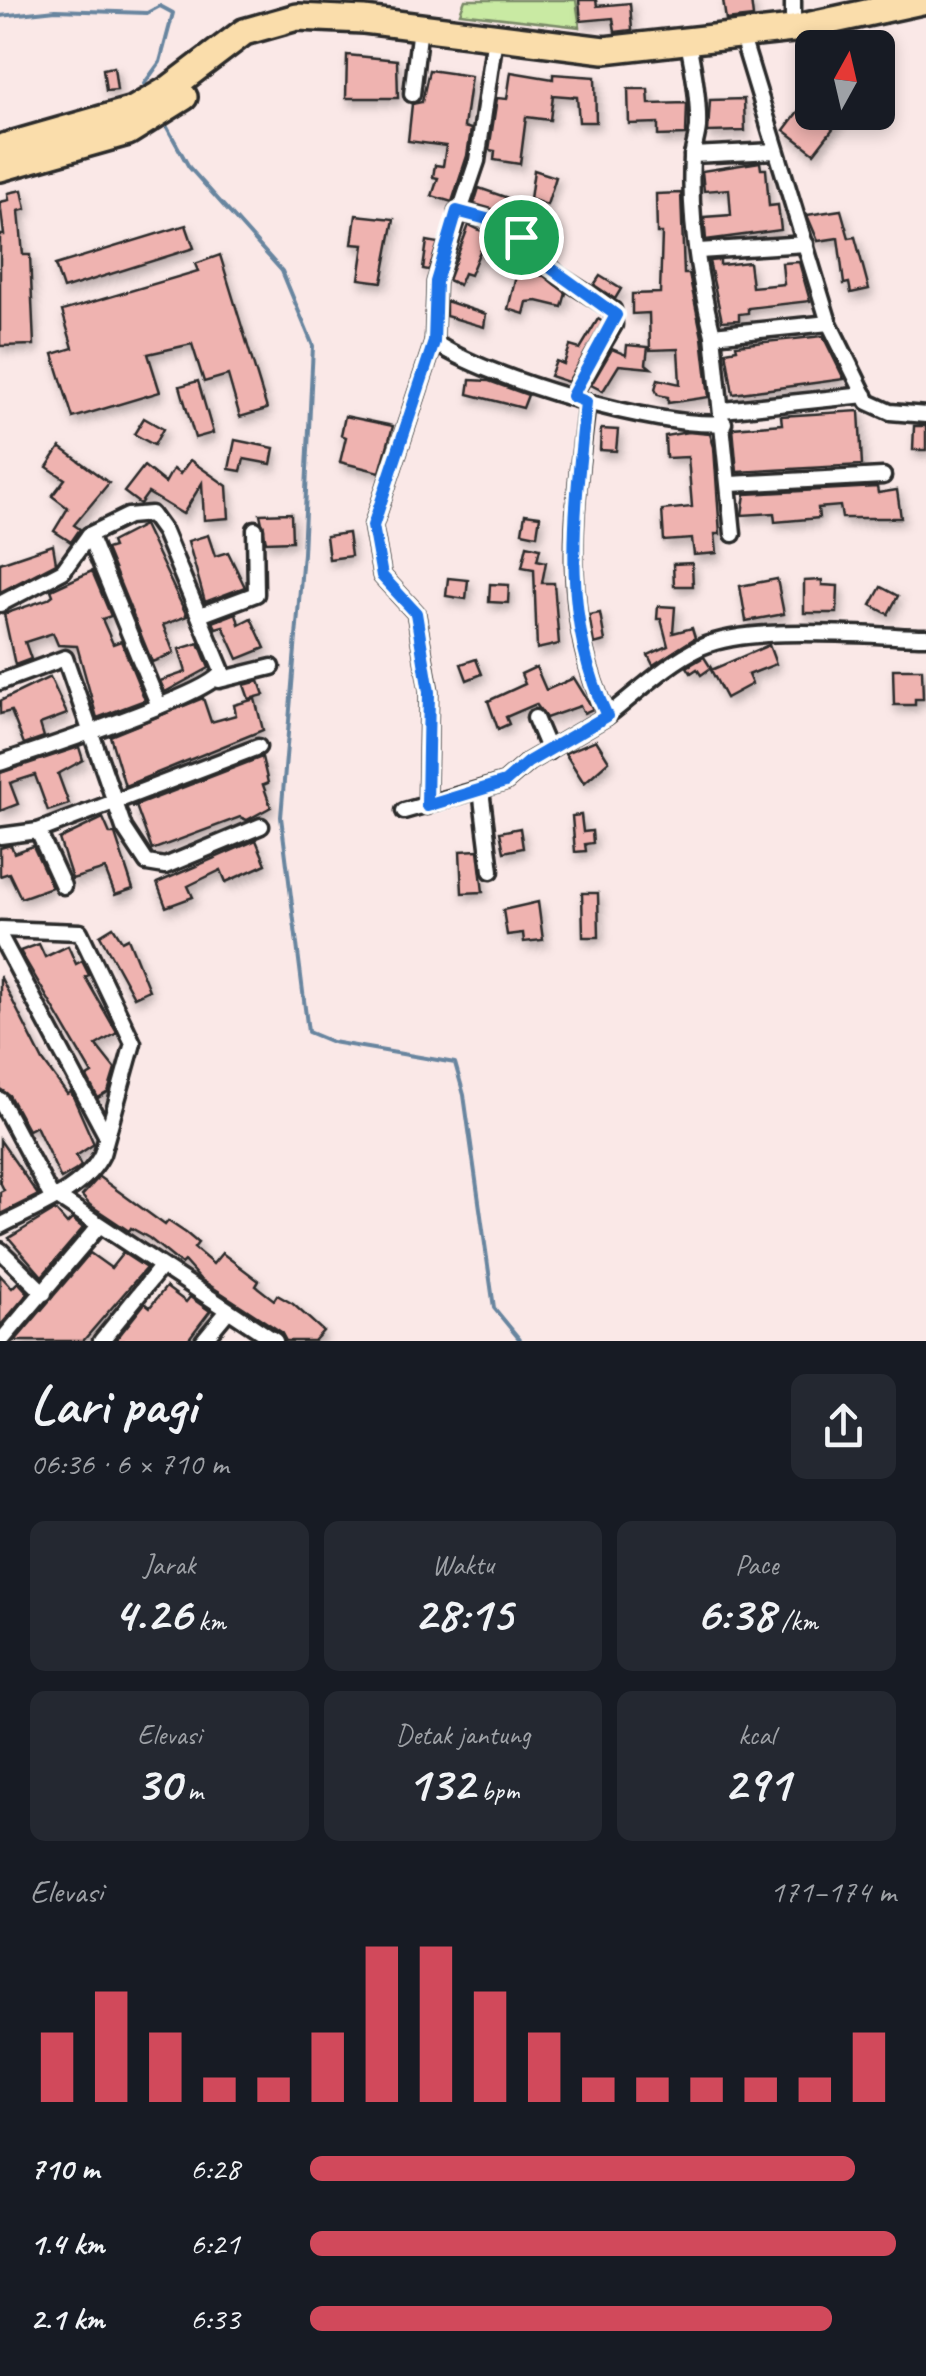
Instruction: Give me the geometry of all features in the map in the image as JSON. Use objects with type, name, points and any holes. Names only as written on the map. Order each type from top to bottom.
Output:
[{"type":"highway","points":[[0,168],[102,142],[232,57],[244,32],[311,16],[582,50],[793,30],[926,0]]},
{"type":"highway","points":[[0,148],[158,105]]},
{"type":"street","points":[[793,0],[793,30]]},
{"type":"street","points":[[412,94],[420,27]]},
{"type":"street","points":[[741,34],[829,322],[865,395],[878,409],[926,415]]},
{"type":"street","points":[[427,806],[429,692],[416,613],[382,576],[373,526],[434,342],[436,282],[457,211],[478,160],[494,38]]},
{"type":"street","points":[[688,42],[696,86],[698,128],[692,155],[699,251],[723,416],[733,534]]},
{"type":"street","points":[[692,155],[776,150]]},
{"type":"street","points":[[457,211],[509,225],[548,266],[622,316],[579,399],[574,598],[582,644],[607,716]]},
{"type":"street","points":[[699,251],[806,244]]},
{"type":"street","points":[[712,335],[829,322]]},
{"type":"street","points":[[434,342],[579,399],[680,424],[865,395]]},
{"type":"street","points":[[730,484],[883,476]]},
{"type":"street","points":[[0,604],[63,571],[89,535],[128,516],[146,513],[156,517],[200,616],[220,666],[219,680]]},
{"type":"street","points":[[200,616],[256,594],[255,529]]},
{"type":"street","points":[[89,535],[159,706]]},
{"type":"street","points":[[404,812],[512,778],[549,750],[607,716],[687,655],[716,642],[778,636],[926,636]]},
{"type":"street","points":[[0,682],[65,658],[115,802],[141,856],[153,866],[165,866],[260,826]]},
{"type":"street","points":[[0,763],[159,706],[219,680],[272,667]]},
{"type":"street","points":[[535,718],[549,750]]},
{"type":"street","points":[[0,836],[38,830],[258,747]]},
{"type":"street","points":[[481,790],[491,871]]},
{"type":"street","points":[[38,830],[63,886]]},
{"type":"street","points":[[0,1226],[54,1197],[93,1170],[106,1135],[133,1044],[94,955],[76,930],[0,932],[106,1135]]},
{"type":"street","points":[[0,1100],[54,1197],[275,1341]]},
{"type":"street","points":[[1,1341],[98,1227]]},
{"type":"street","points":[[0,1250],[44,1292]]},
{"type":"street","points":[[102,1341],[161,1268]]},
{"type":"street","points":[[203,1341],[228,1312]]},
{"type":"green space","points":[[465,0],[576,0],[580,27],[460,13]]},
{"type":"building","points":[[579,0],[596,0],[597,6],[630,3],[632,30],[615,32],[613,18],[581,21]]},
{"type":"building","points":[[723,0],[751,0],[753,17],[726,20]]},
{"type":"building","points":[[347,55],[397,60],[398,98],[346,98]]},
{"type":"building","points":[[114,67],[117,90],[106,91],[103,69]]},
{"type":"building","points":[[429,70],[471,76],[464,127],[471,129],[467,156],[452,202],[432,196],[438,178],[433,177],[435,165],[443,166],[446,146],[408,141],[412,104],[422,102]]},
{"type":"building","points":[[511,72],[553,79],[553,74],[595,77],[596,122],[579,122],[577,97],[553,95],[550,120],[526,117],[520,164],[494,160],[495,151],[489,150],[497,98],[507,99]]},
{"type":"building","points":[[628,89],[648,89],[649,104],[687,103],[686,135],[658,136],[658,123],[629,124]]},
{"type":"building","points":[[744,99],[745,131],[708,132],[710,100]]},
{"type":"building","points":[[795,115],[795,130],[832,130],[814,153],[784,130]]},
{"type":"building","points":[[760,162],[761,169],[766,169],[769,206],[778,205],[781,230],[706,240],[704,217],[731,215],[729,189],[704,191],[702,171]]},
{"type":"building","points":[[534,170],[556,177],[547,205],[530,199]]},
{"type":"building","points":[[479,188],[508,198],[503,212],[474,204]]},
{"type":"building","points":[[22,190],[26,209],[19,211],[23,255],[30,255],[34,345],[0,346],[0,235],[4,235],[0,202],[9,200],[8,193]]},
{"type":"building","points":[[681,193],[684,274],[689,274],[702,337],[709,397],[668,403],[668,397],[658,395],[655,389],[658,379],[680,384],[678,349],[650,350],[649,313],[632,314],[632,294],[660,293],[662,233],[657,233],[656,194]]},
{"type":"building","points":[[841,210],[849,238],[855,237],[869,289],[851,293],[849,283],[844,284],[838,238],[818,241],[807,215]]},
{"type":"building","points":[[356,215],[394,219],[382,282],[359,279],[364,245],[352,244]]},
{"type":"building","points":[[544,219],[556,232],[543,244],[530,231]]},
{"type":"building","points":[[186,225],[194,248],[63,289],[55,265]]},
{"type":"building","points":[[469,225],[506,243],[501,258],[480,251],[470,275],[464,273],[459,285],[448,280]]},
{"type":"building","points":[[427,241],[438,243],[429,270],[423,269]]},
{"type":"building","points":[[220,255],[267,409],[240,417],[228,375],[204,382],[192,344],[148,354],[160,392],[73,418],[53,354],[73,348],[62,311],[198,271],[195,264]]},
{"type":"building","points":[[720,260],[720,265],[749,262],[752,287],[784,284],[782,263],[799,262],[810,301],[748,308],[748,313],[739,314],[739,320],[722,321],[709,261]]},
{"type":"building","points":[[517,272],[544,276],[566,293],[562,307],[537,301],[527,302],[524,314],[508,309]]},
{"type":"building","points":[[600,276],[621,289],[615,299],[594,285]]},
{"type":"building","points":[[446,301],[486,314],[484,327],[446,316]]},
{"type":"building","points":[[598,319],[603,322],[568,382],[550,376],[556,361],[564,364],[570,346],[580,349]]},
{"type":"building","points":[[823,336],[844,379],[733,394],[726,351],[737,349],[736,345]]},
{"type":"building","points":[[627,345],[648,347],[646,364],[651,368],[619,365],[603,391],[591,385],[612,349],[626,355]]},
{"type":"building","points":[[470,380],[489,381],[528,395],[523,408],[468,394]]},
{"type":"building","points":[[198,381],[213,433],[195,438],[180,386]]},
{"type":"building","points":[[859,411],[862,465],[737,472],[733,428],[782,424],[781,416]]},
{"type":"building","points":[[345,416],[393,426],[380,472],[340,462],[346,437],[341,435]]},
{"type":"building","points":[[144,418],[163,429],[154,445],[134,434]]},
{"type":"building","points":[[914,426],[926,426],[926,450],[913,450]]},
{"type":"building","points":[[601,429],[618,430],[616,451],[600,450]]},
{"type":"building","points":[[710,434],[714,447],[720,534],[715,534],[717,553],[694,555],[692,539],[664,541],[662,510],[692,507],[688,457],[666,458],[665,436]]},
{"type":"building","points":[[235,440],[274,448],[271,464],[244,459],[241,471],[229,469]]},
{"type":"building","points":[[60,447],[109,483],[74,525],[80,529],[71,542],[54,531],[68,508],[52,496],[65,479],[47,467]]},
{"type":"building","points":[[190,460],[227,486],[229,518],[204,520],[202,483],[183,514],[148,493],[140,504],[124,492],[144,466],[165,483],[173,469],[180,474]]},
{"type":"building","points":[[877,487],[878,493],[897,490],[901,518],[842,518],[840,506],[818,508],[819,518],[775,522],[774,513],[742,515],[745,494]]},
{"type":"building","points":[[291,513],[292,541],[266,542],[260,514]]},
{"type":"building","points":[[525,514],[540,516],[537,535],[522,532]]},
{"type":"building","points":[[144,525],[187,616],[163,625],[174,653],[152,662],[106,549],[113,547],[111,542]]},
{"type":"building","points":[[348,533],[351,556],[329,559],[326,536]]},
{"type":"building","points":[[208,535],[215,556],[228,552],[245,587],[205,602],[188,541]]},
{"type":"building","points":[[53,545],[56,563],[0,592],[0,563]]},
{"type":"building","points":[[527,545],[540,548],[537,560],[546,562],[542,583],[554,583],[559,644],[537,649],[534,569],[522,567]]},
{"type":"building","points":[[692,563],[693,586],[674,586],[673,564]]},
{"type":"building","points":[[92,571],[111,616],[102,619],[113,644],[121,641],[145,700],[97,718],[77,646],[58,645],[53,633],[25,642],[31,659],[15,665],[4,614],[48,599],[53,595],[51,590]]},
{"type":"building","points":[[448,578],[468,580],[466,599],[446,596]]},
{"type":"building","points":[[777,579],[784,614],[746,621],[740,586]]},
{"type":"building","points":[[822,580],[822,585],[838,586],[837,613],[804,613],[804,581]]},
{"type":"building","points":[[490,584],[509,585],[508,603],[489,602]]},
{"type":"building","points":[[881,587],[898,596],[888,614],[871,605]]},
{"type":"building","points":[[658,606],[675,607],[673,633],[692,628],[695,638],[653,665],[648,655],[668,646],[661,619],[657,619]]},
{"type":"building","points":[[236,613],[239,624],[251,618],[265,648],[238,659],[223,626],[216,628],[213,622]]},
{"type":"building","points":[[600,613],[605,641],[594,644],[589,615]]},
{"type":"building","points":[[199,643],[209,668],[165,692],[160,681],[186,672],[179,649]]},
{"type":"building","points":[[769,645],[776,664],[748,675],[752,684],[726,698],[711,670]]},
{"type":"building","points":[[704,657],[711,668],[701,675],[697,669],[691,673],[687,667]]},
{"type":"building","points":[[476,659],[482,674],[467,680],[461,664]]},
{"type":"building","points":[[536,667],[546,690],[574,678],[593,709],[584,713],[580,706],[546,718],[536,704],[506,717],[509,724],[498,729],[488,701],[525,684],[521,674]]},
{"type":"building","points":[[893,669],[922,669],[923,699],[915,699],[915,705],[894,705]]},
{"type":"building","points":[[50,677],[67,714],[40,724],[44,737],[24,744],[11,711],[0,714],[0,701]]},
{"type":"building","points":[[259,681],[264,695],[249,699],[244,685]]},
{"type":"building","points":[[203,698],[211,722],[236,715],[234,705],[255,699],[263,730],[125,786],[110,736]]},
{"type":"building","points":[[596,740],[609,761],[584,783],[565,753]]},
{"type":"building","points":[[79,747],[83,760],[58,774],[69,804],[48,811],[35,775],[10,783],[18,804],[0,811],[0,773]]},
{"type":"building","points":[[262,757],[268,783],[263,785],[271,807],[247,820],[240,817],[152,850],[136,806],[132,807]]},
{"type":"building","points":[[581,815],[583,832],[592,831],[593,843],[585,844],[586,851],[575,852],[572,816]]},
{"type":"building","points":[[103,818],[110,834],[115,834],[133,889],[115,895],[105,869],[72,879],[59,839]]},
{"type":"building","points":[[520,828],[523,848],[504,852],[500,832]]},
{"type":"building","points":[[256,840],[266,864],[226,882],[221,870],[188,886],[193,897],[166,907],[157,883]]},
{"type":"building","points":[[11,845],[14,853],[33,846],[52,887],[21,898],[9,873],[0,876],[0,848]]},
{"type":"building","points":[[478,850],[483,892],[462,893],[460,851]]},
{"type":"building","points":[[582,893],[598,893],[599,937],[583,937]]},
{"type":"building","points":[[538,902],[543,940],[524,942],[523,933],[507,935],[503,910]]},
{"type":"building","points":[[113,927],[122,941],[128,938],[149,990],[134,997],[100,935]]},
{"type":"building","points":[[39,944],[45,957],[68,946],[76,964],[82,961],[89,975],[85,977],[117,1033],[96,1045],[115,1069],[108,1092],[98,1098],[87,1077],[92,1074],[20,951]]},
{"type":"building","points":[[0,976],[43,1061],[67,1094],[71,1092],[94,1144],[76,1156],[81,1166],[61,1179],[36,1126],[28,1130],[9,1095],[0,1089]]},
{"type":"building","points":[[0,1140],[38,1195],[0,1214],[0,1192],[4,1190],[0,1182]]},
{"type":"building","points":[[99,1177],[165,1225],[168,1221],[186,1233],[198,1243],[194,1248],[213,1264],[222,1253],[259,1281],[256,1286],[274,1300],[277,1295],[293,1304],[323,1331],[314,1341],[286,1341],[281,1332],[200,1279],[184,1261],[181,1264],[149,1238],[131,1228],[129,1231],[90,1205],[82,1196]]},
{"type":"building","points":[[55,1210],[67,1224],[72,1219],[83,1228],[42,1276],[9,1238]]},
{"type":"building","points":[[90,1253],[111,1268],[123,1253],[146,1268],[83,1341],[15,1341]]},
{"type":"building","points":[[0,1275],[12,1288],[18,1282],[28,1293],[0,1326]]},
{"type":"building","points":[[166,1287],[186,1302],[190,1297],[210,1311],[187,1341],[115,1341],[145,1303],[150,1307]]},
{"type":"waterway","points":[[0,16],[56,10],[147,13],[160,6],[173,13],[160,62],[144,84],[147,89]]},
{"type":"waterway","points":[[163,120],[189,167],[282,271],[313,346],[303,553],[281,817],[308,1032],[332,1042],[455,1063],[464,1095],[494,1308],[521,1341]]},
{"type":"route","points":[[457,211],[497,220],[521,237],[560,276],[600,300],[616,315],[614,325],[572,396],[586,402],[574,536],[574,598],[582,644],[596,694],[607,716],[528,762],[505,782],[427,806],[429,692],[416,613],[382,576],[373,526],[434,342],[432,303],[457,211]]}]
